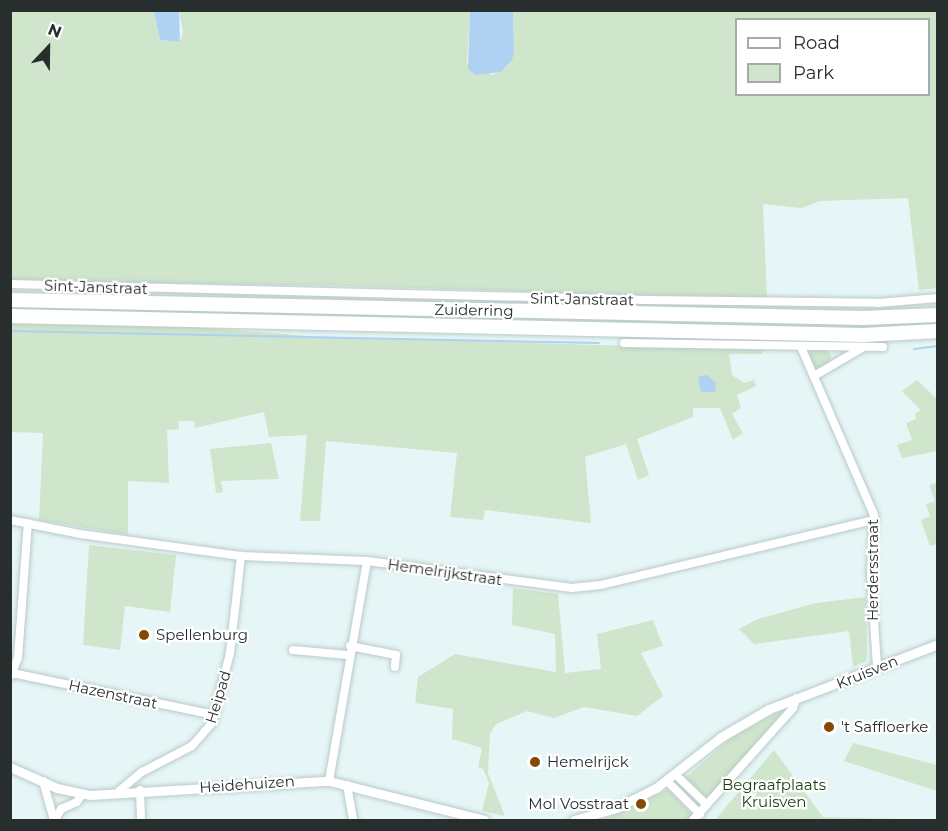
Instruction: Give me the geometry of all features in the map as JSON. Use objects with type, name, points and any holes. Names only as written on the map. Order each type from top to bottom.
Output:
[{"type":"highway","name":"Zuiderring","points":[[10,300],[851,318],[938,315]]},
{"type":"highway","name":"Zuiderring","points":[[10,316],[851,334],[938,331]]},
{"type":"street","name":"Sint-Janstraat","points":[[10,284],[646,300],[878,303],[938,298]]},
{"type":"street","points":[[624,343],[883,347]]},
{"type":"street","name":"Herdersstraat","points":[[801,347],[874,520],[871,583],[877,668]]},
{"type":"street","points":[[814,376],[862,348]]},
{"type":"street","name":"Hemelrijkstraat","points":[[10,520],[80,534],[241,556],[367,561],[572,588],[601,585],[874,520]]},
{"type":"street","points":[[11,675],[18,658],[28,523]]},
{"type":"street","name":"Heipad","points":[[119,791],[142,772],[192,746],[205,735],[215,715],[230,653],[241,556]]},
{"type":"street","points":[[329,781],[348,655],[367,561]]},
{"type":"street","name":"Kruisven","points":[[574,820],[590,819],[634,800],[667,781],[743,722],[796,698],[938,644]]},
{"type":"street","points":[[350,646],[396,655],[395,667]]},
{"type":"street","points":[[293,650],[348,655]]},
{"type":"street","name":"Hazenstraat","points":[[11,675],[215,715]]},
{"type":"street","points":[[693,820],[793,708],[796,698]]},
{"type":"street","name":"Heidehuizen","points":[[10,767],[82,794],[329,781],[484,820]]},
{"type":"street","points":[[676,775],[707,805]]},
{"type":"street","points":[[43,781],[55,820]]},
{"type":"street","points":[[667,781],[700,814]]},
{"type":"street","points":[[347,784],[353,820]]},
{"type":"street","points":[[140,790],[141,820]]},
{"type":"street","points":[[55,820],[61,809],[77,802],[82,794]]},
{"type":"green space","points":[[11,11],[154,11],[160,40],[180,42],[183,32],[179,11],[470,11],[467,63],[492,75],[507,67],[514,51],[513,11],[937,11],[938,288],[919,290],[908,198],[820,201],[802,208],[763,204],[767,299],[351,286],[11,281]]},
{"type":"green space","points":[[11,324],[195,327],[307,336],[762,350],[762,354],[729,354],[732,375],[744,383],[754,380],[756,386],[737,395],[741,408],[732,414],[743,433],[733,440],[720,408],[693,408],[693,417],[637,439],[649,475],[638,480],[626,444],[585,457],[591,523],[485,510],[483,520],[450,517],[457,453],[326,441],[320,521],[300,521],[307,435],[269,437],[264,412],[195,428],[194,421],[179,421],[179,429],[167,430],[169,483],[128,481],[128,535],[39,520],[43,433],[12,432]]},
{"type":"green space","points":[[820,347],[830,354],[831,358],[824,368],[820,369],[810,362],[809,358],[816,348]]},
{"type":"green space","points":[[917,380],[937,399],[937,451],[902,458],[897,445],[912,440],[906,423],[916,419],[915,414],[921,410],[902,391]]},
{"type":"green space","points":[[271,443],[279,479],[221,481],[223,492],[216,493],[210,449]]},
{"type":"green space","points":[[937,483],[937,544],[930,546],[921,520],[930,516],[926,504],[935,501],[929,485]]},
{"type":"green space","points":[[89,545],[176,555],[170,612],[125,606],[120,650],[83,645]]},
{"type":"green space","points":[[513,588],[558,594],[565,673],[601,669],[597,634],[653,620],[663,646],[641,653],[663,696],[637,716],[584,707],[554,718],[527,711],[496,724],[490,734],[488,773],[505,816],[482,811],[489,783],[483,769],[478,767],[482,748],[452,739],[453,709],[415,703],[418,677],[455,654],[556,672],[555,634],[512,625]]},
{"type":"green space","points":[[866,597],[867,656],[866,661],[853,667],[849,631],[754,644],[739,629],[758,619],[816,603]]},
{"type":"green space","points":[[782,710],[783,715],[707,799],[685,778],[731,738]]},
{"type":"green space","points":[[853,743],[937,765],[937,791],[844,761]]},
{"type":"green space","name":"Begraafplaats Kruisven","points":[[774,750],[823,817],[937,820],[715,820]]},
{"type":"green space","points":[[669,789],[693,815],[687,820],[602,820]]},
{"type":"water","points":[[154,11],[179,11],[180,42],[160,40]]},
{"type":"water","points":[[470,11],[513,11],[514,51],[512,60],[501,72],[476,75],[468,69]]},
{"type":"water","points":[[707,375],[716,383],[715,392],[701,392],[698,377]]},
{"type":"waterway","points":[[10,331],[599,343]]},
{"type":"waterway","points":[[914,349],[938,346]]},
{"type":"place","name":"Spellenburg","points":[[144,635]]},
{"type":"place","name":"'t Saffloerke","points":[[829,727]]},
{"type":"place","name":"Hemelrijck","points":[[535,762]]},
{"type":"place","name":"Mol Vosstraat","points":[[641,804]]}]
